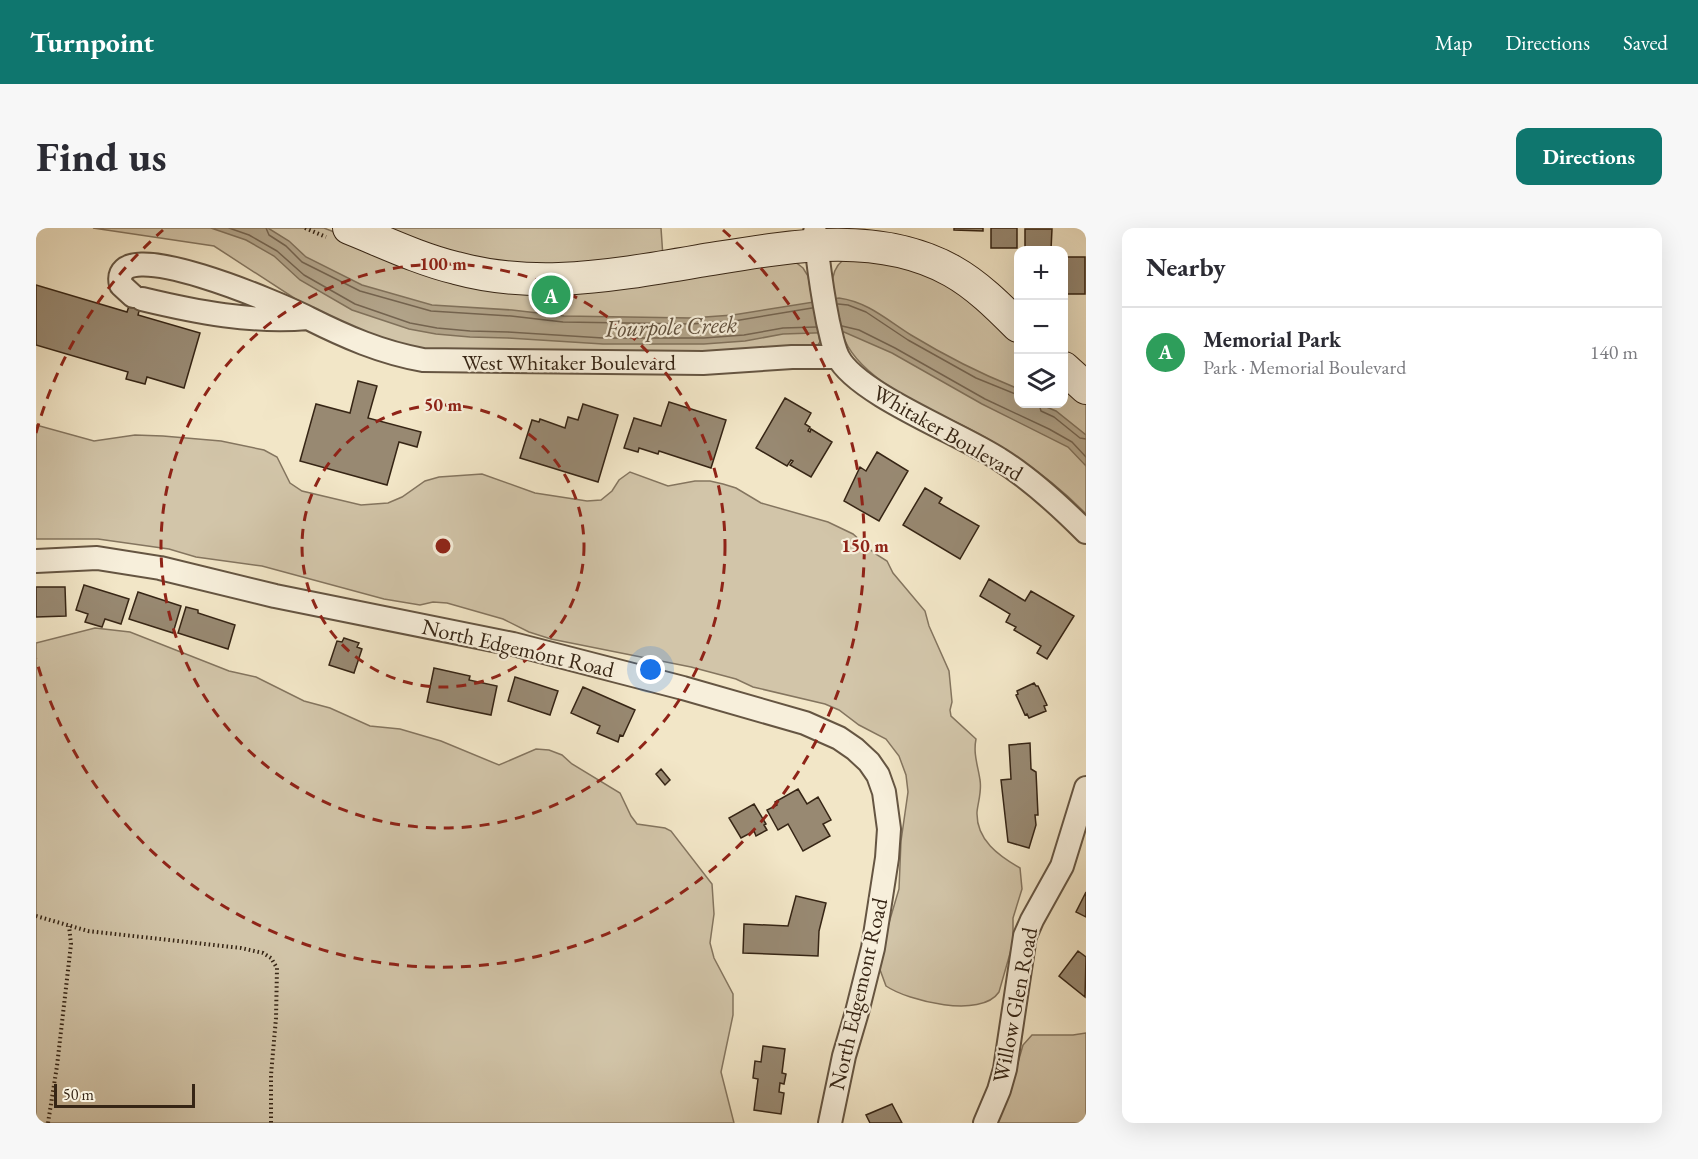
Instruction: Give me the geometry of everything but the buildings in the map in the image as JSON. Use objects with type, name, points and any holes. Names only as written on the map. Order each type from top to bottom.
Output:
[{"type":"street","points":[[350,228],[455,268],[519,278],[559,279],[601,275],[785,246],[815,234],[909,253],[931,261],[972,284],[1014,322]]},
{"type":"street","points":[[815,234],[823,299],[838,357]]},
{"type":"street","name":"West Whitaker Boulevard","points":[[308,318],[270,319],[217,314],[137,298],[121,285],[121,272],[133,261],[155,260],[205,273],[257,293],[365,345],[392,354],[423,360],[702,363],[792,357],[838,357]]},
{"type":"street","name":"Whitaker Boulevard","points":[[838,357],[855,376],[873,390],[976,445],[1018,471],[1041,489],[1086,532]]},
{"type":"street","points":[[1068,372],[1086,388]]},
{"type":"street","name":"North Edgemont Road","points":[[36,561],[97,558],[160,568],[286,598],[513,644],[683,688],[805,723],[839,738],[855,749],[869,762],[878,775],[884,792],[889,829],[887,858],[873,948],[844,1056],[830,1123]]},
{"type":"street","name":"Willow Glen Road","points":[[985,1123],[1005,1069],[1025,936],[1062,866],[1086,788]]},
{"type":"path","points":[[36,916],[88,931],[241,948],[263,953],[271,958],[278,968],[271,1075],[271,1123]]},
{"type":"path","points":[[48,1123],[71,944],[69,926]]},
{"type":"shaded area","points":[[93,228],[324,228],[450,277],[794,261],[803,268],[808,276],[820,342],[817,346],[700,353],[440,352],[387,343],[311,309],[214,246]]},
{"type":"shaded area","points":[[376,228],[661,228],[663,257],[581,266],[494,265]]},
{"type":"shaded area","points":[[882,259],[945,281],[1014,337],[1014,408],[1068,408],[1068,386],[1086,403],[1086,514],[1027,464],[988,439],[904,396],[865,368],[851,351],[842,333],[835,305],[833,275],[843,260]]},
{"type":"shaded area","points":[[36,425],[94,441],[135,435],[163,436],[221,441],[264,450],[277,457],[290,483],[302,491],[361,505],[388,503],[402,497],[425,481],[439,477],[482,474],[535,493],[587,501],[601,500],[612,491],[619,480],[630,472],[668,486],[695,481],[723,484],[736,488],[761,503],[828,522],[853,534],[874,553],[887,561],[893,573],[925,611],[929,626],[949,671],[951,716],[976,739],[975,755],[980,784],[977,812],[980,831],[990,846],[1020,868],[1022,889],[1013,918],[1013,943],[999,992],[990,1000],[977,1005],[961,1006],[927,1002],[896,992],[886,986],[879,967],[899,889],[901,841],[908,792],[906,775],[899,756],[886,739],[859,725],[839,710],[825,704],[753,687],[736,679],[691,667],[551,639],[529,632],[503,619],[447,603],[433,602],[420,605],[384,599],[262,566],[196,557],[169,549],[98,539],[36,539]]},
{"type":"shaded area","points":[[95,628],[130,632],[229,671],[256,677],[304,701],[330,708],[370,726],[400,729],[441,741],[499,765],[536,749],[549,750],[562,755],[572,764],[620,793],[637,824],[671,831],[712,884],[714,914],[710,943],[714,958],[733,994],[733,1015],[721,1072],[734,1123],[36,1123],[36,643]]},
{"type":"shaded area","points":[[1086,1033],[1086,1123],[994,1123],[1013,1080],[1023,1045],[1032,1035]]},
{"type":"water","name":"Fourpole Creek","points":[[211,228],[268,228],[289,241],[306,257],[362,285],[432,305],[564,316],[691,318],[733,315],[839,298],[849,300],[877,312],[949,357],[1014,387],[1014,408],[1049,408],[1056,411],[1086,435],[1086,466],[1068,447],[982,404],[892,353],[844,332],[783,334],[745,341],[704,344],[603,344],[436,334],[409,329],[352,310],[300,280],[274,256],[246,240]]},
{"type":"place","name":"Memorial Park","points":[[551,295]]}]
